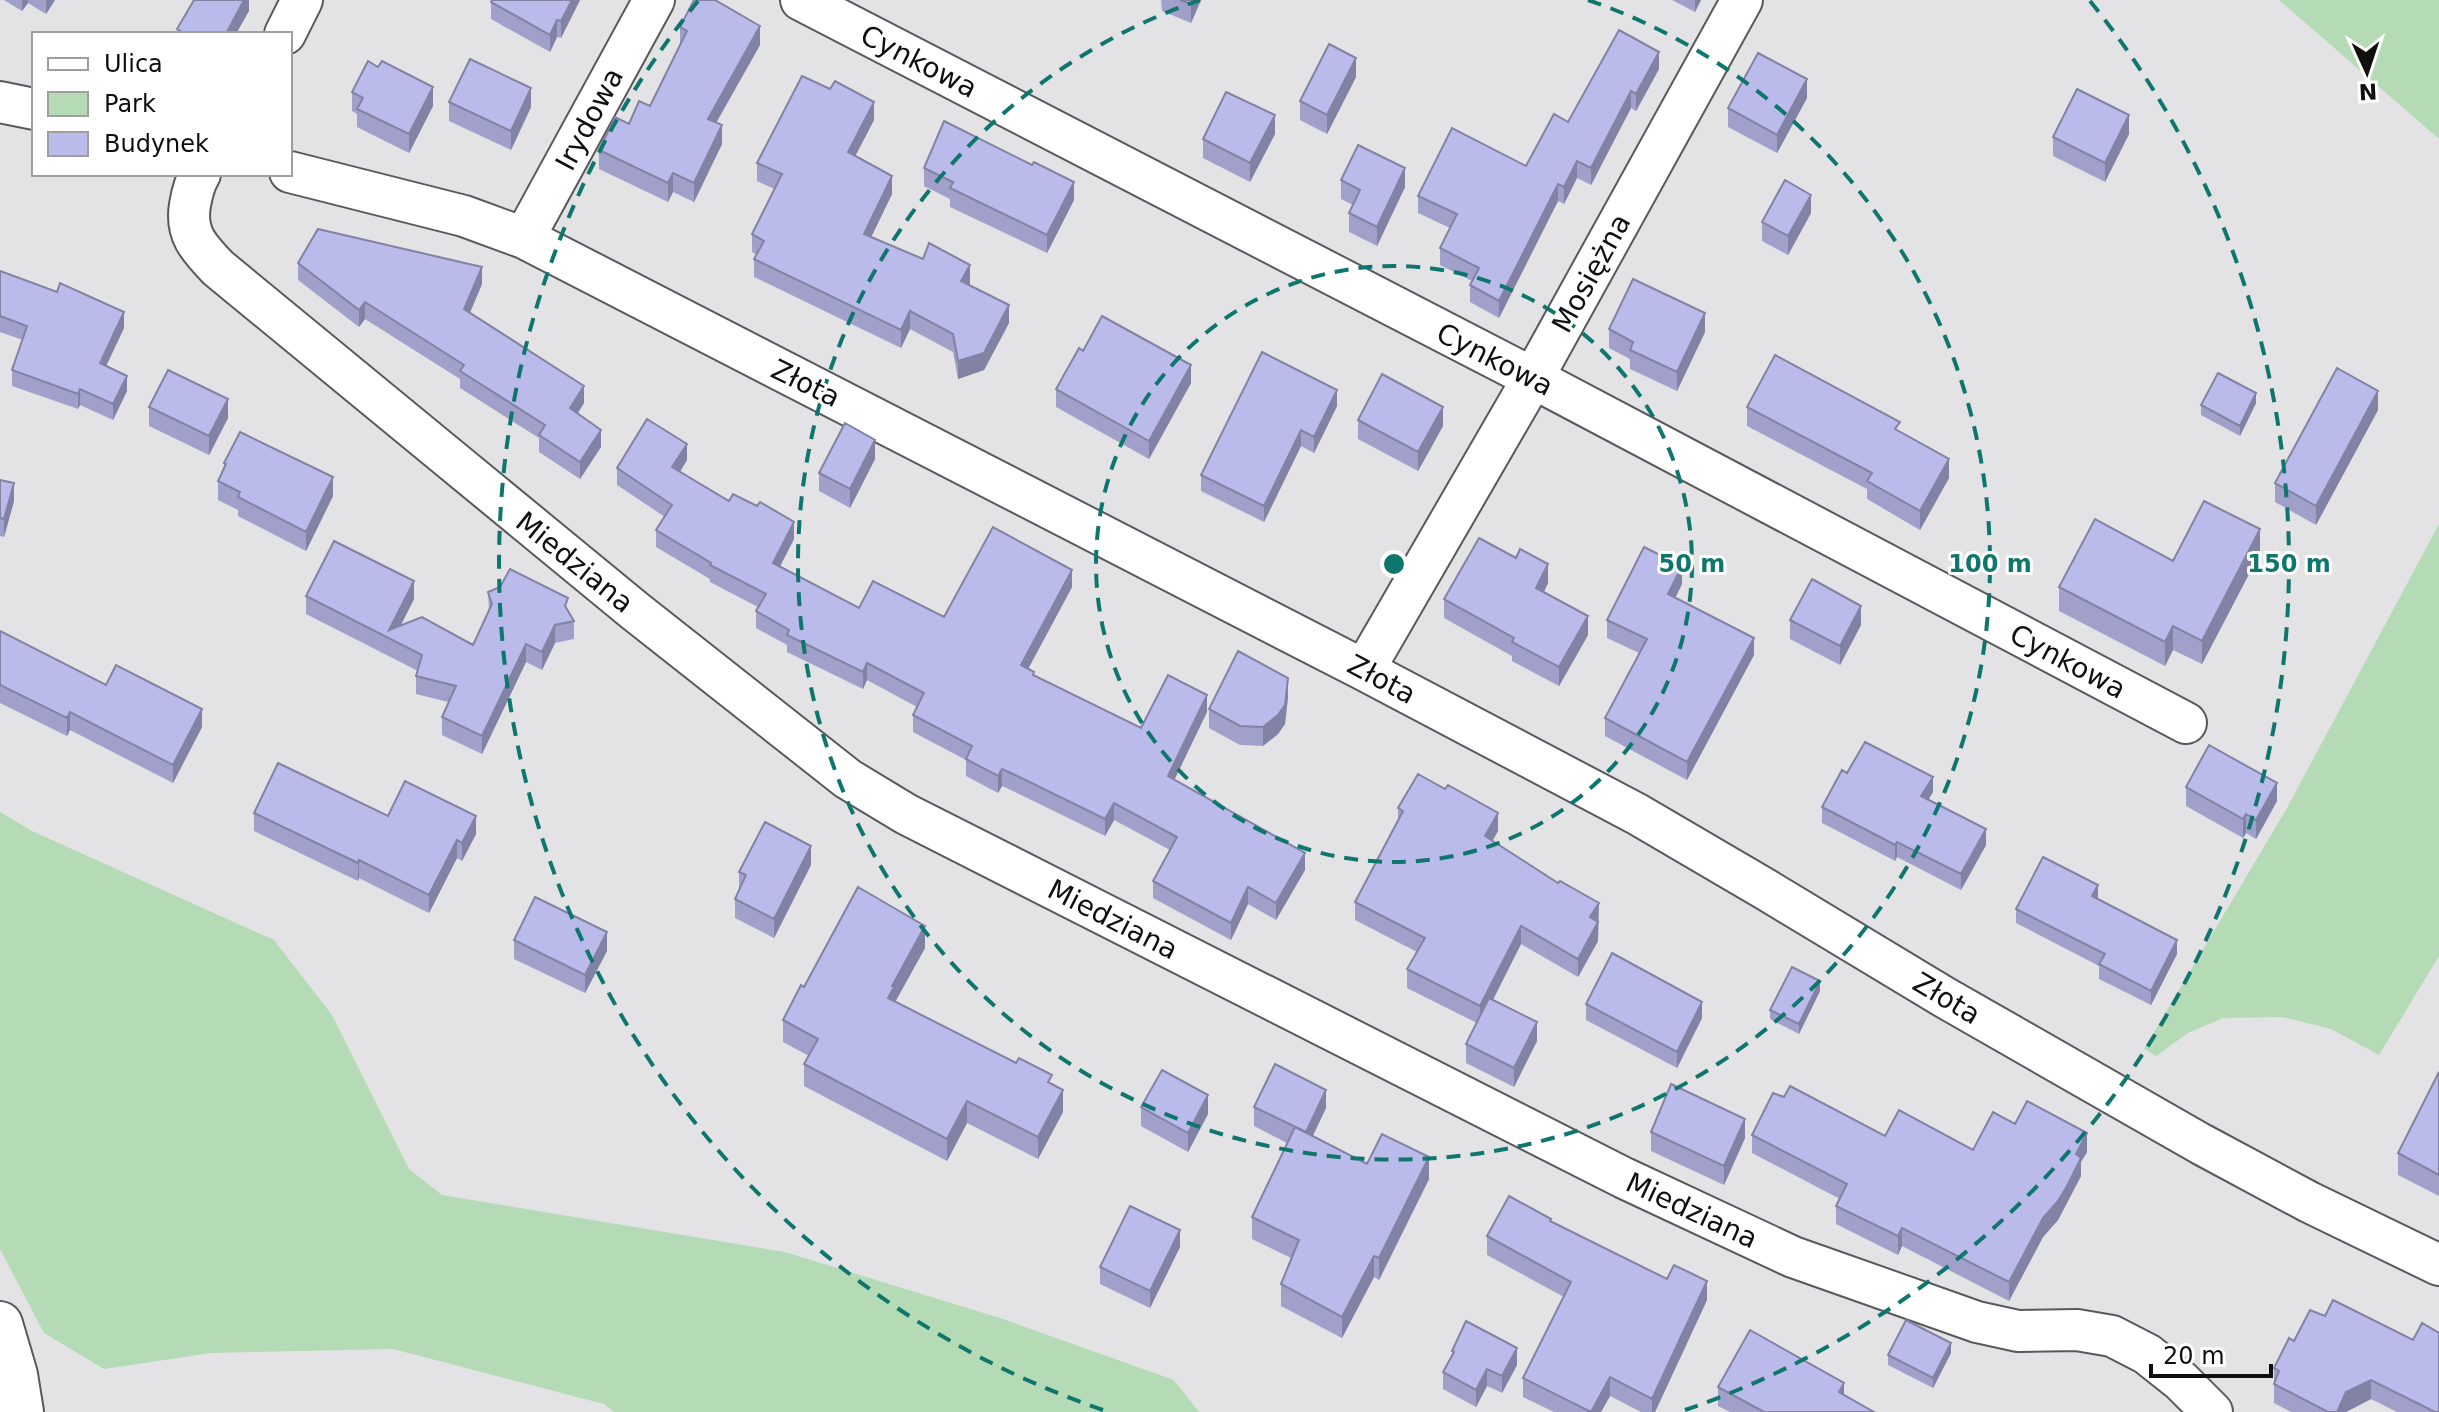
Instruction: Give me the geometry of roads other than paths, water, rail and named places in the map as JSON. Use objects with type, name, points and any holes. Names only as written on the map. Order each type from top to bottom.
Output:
[{"type":"street","points":[[286,32],[302,0]]},
{"type":"street","name":"Irydowa","points":[[524,238],[654,0]]},
{"type":"street","name":"Cynkowa","points":[[801,0],[1533,378],[2186,723]]},
{"type":"street","name":"Mosiężna","points":[[1364,670],[1533,378],[1742,0]]},
{"type":"street","points":[[0,102],[32,109]]},
{"type":"street","name":"Złota","points":[[292,173],[464,216],[524,238],[1364,670],[1637,814],[1944,997],[2201,1144],[2309,1202],[2439,1265]]},
{"type":"street","name":"Miedziana","points":[[199,176],[194,184],[187,220],[196,244],[218,268],[623,601],[848,779],[906,814],[1624,1178],[1793,1257],[1977,1322],[2018,1331],[2077,1330],[2112,1336],[2147,1354],[2181,1381],[2212,1412]]},
{"type":"street","points":[[0,1324],[12,1361],[21,1412]]}]
